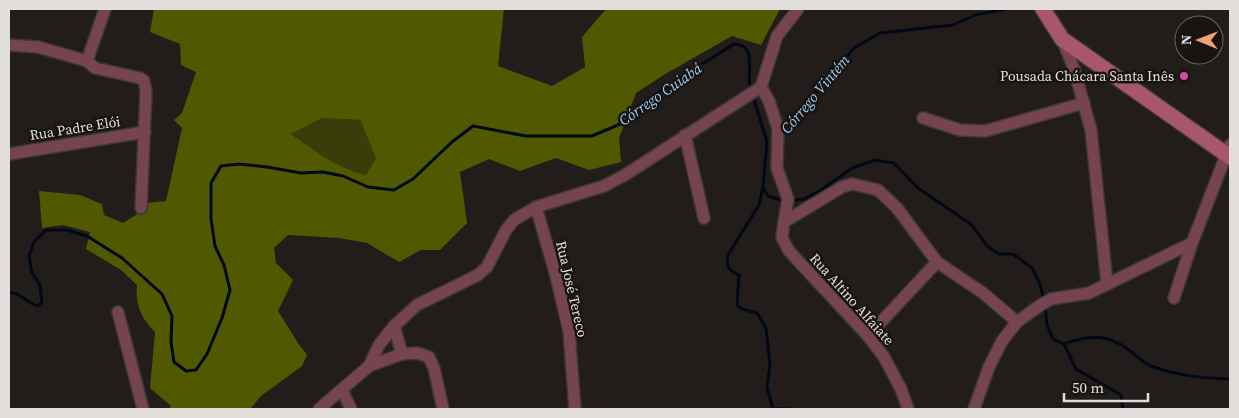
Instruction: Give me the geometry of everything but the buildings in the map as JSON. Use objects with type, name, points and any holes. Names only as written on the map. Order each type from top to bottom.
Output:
[{"type":"street","points":[[87,61],[105,9]]},
{"type":"street","points":[[370,366],[379,345],[394,326],[417,305],[478,275],[487,267],[506,230],[514,220],[536,207],[604,186],[625,175],[684,135],[757,90],[777,36],[798,9]]},
{"type":"street","points":[[1043,9],[1062,39],[1091,130],[1107,283]]},
{"type":"street","points":[[1062,39],[1229,152],[1192,243],[1174,298]]},
{"type":"street","points":[[9,45],[38,47],[87,61],[95,68],[140,78],[144,81],[146,91],[141,208]]},
{"type":"street","points":[[757,90],[769,101],[778,129],[776,168],[788,201],[784,224]]},
{"type":"street","points":[[923,118],[960,130],[985,131],[1084,104]]},
{"type":"street","name":"Rua Padre Elói","points":[[9,154],[145,132]]},
{"type":"street","points":[[684,135],[704,218]]},
{"type":"street","points":[[784,224],[842,187],[852,184],[878,190],[897,208],[937,262],[983,294],[1017,322]]},
{"type":"street","name":"Rua José Tereco","points":[[536,207],[555,272],[569,331],[575,409]]},
{"type":"street","name":"Rua Altino Alfaiate","points":[[784,224],[782,238],[788,251],[868,336],[884,357],[902,389],[908,409]]},
{"type":"street","points":[[974,409],[989,367],[1002,341],[1017,322],[1051,299],[1088,293],[1192,243]]},
{"type":"street","points":[[868,336],[937,262]]},
{"type":"street","points":[[118,312],[143,409]]},
{"type":"street","points":[[394,326],[402,354]]},
{"type":"street","points":[[319,409],[370,366],[402,354],[418,353],[429,357],[434,368],[443,409]]},
{"type":"street","points":[[342,390],[351,409]]},
{"type":"green space","points":[[154,9],[504,9],[498,66],[552,86],[585,67],[582,37],[606,9],[780,9],[761,45],[732,36],[636,93],[619,138],[621,162],[589,170],[556,158],[520,171],[489,159],[460,172],[467,223],[440,250],[421,250],[399,262],[367,243],[339,238],[288,235],[274,248],[276,263],[293,280],[278,311],[307,355],[302,366],[261,396],[250,409],[169,409],[171,406],[150,388],[155,332],[146,322],[140,311],[137,299],[137,285],[121,270],[86,249],[90,232],[63,225],[42,228],[39,191],[80,195],[102,204],[104,215],[123,223],[144,210],[145,203],[166,201],[182,128],[174,120],[182,113],[196,72],[181,65],[180,44],[150,32]],"holes":[[[322,118],[360,120],[376,158],[366,175],[345,168],[318,153],[291,134]]]},
{"type":"green space","points":[[322,118],[360,120],[376,158],[366,175],[345,168],[317,153],[291,134]]},
{"type":"waterway","name":"Córrego Vintém","points":[[781,135],[783,135],[787,123],[831,76],[854,48],[880,33],[953,25],[975,15],[1006,9]]},
{"type":"waterway","name":"Córrego Cuiabá","points":[[9,292],[19,295],[38,306],[42,302],[40,285],[32,273],[29,256],[34,242],[46,230],[67,230],[87,236],[122,258],[162,294],[172,316],[171,342],[174,362],[186,371],[196,370],[207,354],[222,318],[230,290],[224,265],[215,246],[211,219],[211,183],[221,166],[239,164],[301,173],[323,172],[343,176],[368,187],[394,190],[413,179],[452,142],[473,126],[526,136],[592,136],[625,122],[660,91],[734,44],[742,46],[749,55],[751,91]]},
{"type":"waterway","name":"Córrego Cuiabá","points":[[753,97],[767,141],[763,187],[768,196],[785,201],[804,199],[821,190],[852,168],[875,160],[894,163],[918,188],[972,225],[987,246],[999,254],[1013,254],[1032,268],[1040,284],[1044,300]]},
{"type":"waterway","points":[[763,187],[759,205],[728,255],[727,262],[730,270],[739,275],[737,305],[742,309],[757,313],[766,328],[770,365],[767,387],[773,409],[789,409]]},
{"type":"waterway","name":"Córrego Cuiabá","points":[[1045,306],[1047,325],[1053,339],[1064,344],[1089,337],[1105,338],[1121,344],[1148,365],[1190,376],[1230,379]]},
{"type":"waterway","points":[[1064,344],[1076,369],[1121,395],[1123,409]]},
{"type":"place","name":"Pousada Chácara Santa Inês","points":[[1184,76]]}]
